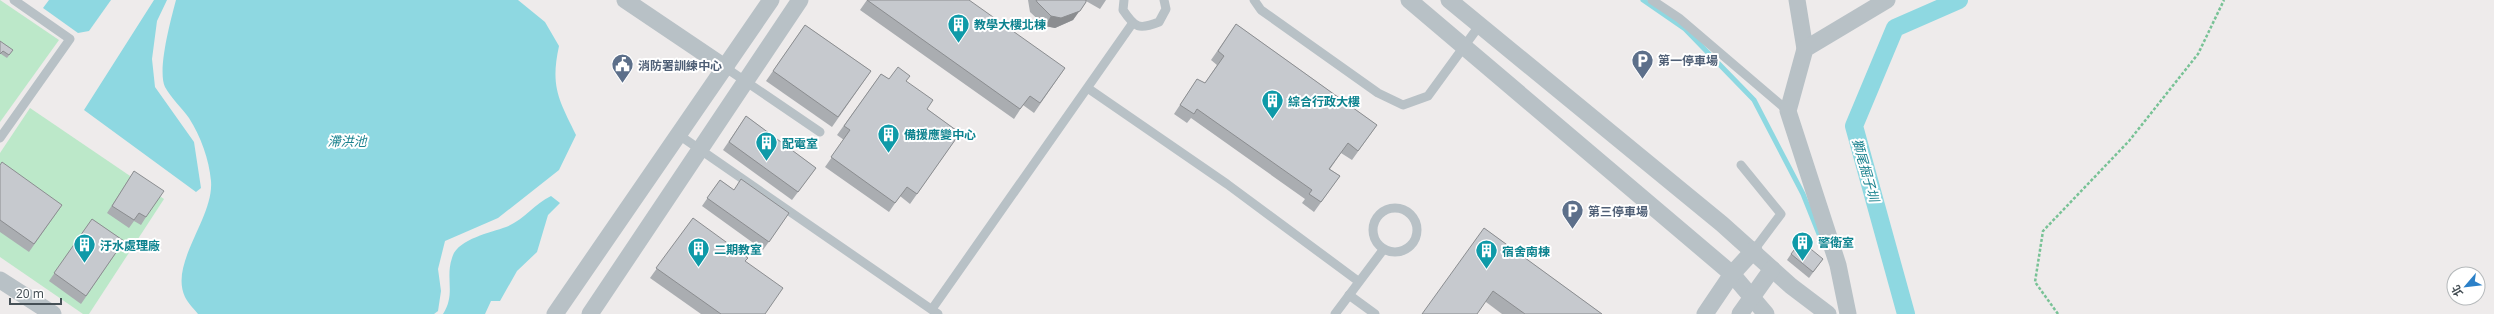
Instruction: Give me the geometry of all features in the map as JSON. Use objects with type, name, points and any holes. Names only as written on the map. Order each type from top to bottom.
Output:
[{"type":"street","points":[[625,0],[726,68]]},
{"type":"street","points":[[555,314],[726,68],[771,0]]},
{"type":"street","points":[[590,314],[800,0]]},
{"type":"street","points":[[1409,0],[1732,274],[1753,296],[1766,314]]},
{"type":"street","points":[[1449,0],[1754,250],[1772,269],[1828,314]]},
{"type":"street","points":[[1797,0],[1805,49],[1788,111],[1838,265],[1848,314]]},
{"type":"street","points":[[1805,49],[1887,0]]},
{"type":"street","points":[[1705,314],[1732,274],[1754,250]]},
{"type":"street","points":[[1740,314],[1772,269]]},
{"type":"street","points":[[0,280],[53,314]]},
{"type":"lane","points":[[0,138],[70,39],[14,0]]},
{"type":"lane","points":[[1124,0],[1123,10],[1132,24],[1145,28],[1159,22],[1166,9],[1164,0]]},
{"type":"lane","points":[[1254,0],[1261,10],[1371,88],[1403,106],[1428,96],[1479,26]]},
{"type":"lane","points":[[1652,0],[1679,18],[1788,111]]},
{"type":"lane","points":[[679,135],[935,312],[1132,24]]},
{"type":"lane","points":[[726,68],[820,132]]},
{"type":"lane","points":[[1089,88],[1227,184],[1358,281]]},
{"type":"lane","points":[[1741,165],[1781,214],[1754,250]]},
{"type":"lane","points":[[1401,208],[1414,218],[1418,233],[1411,247],[1396,254],[1383,250],[1372,236],[1374,220],[1385,209],[1401,208]]},
{"type":"lane","points":[[1335,314],[1358,281],[1383,250]]},
{"type":"lane","points":[[1349,295],[1375,314]]},
{"type":"path","points":[[2058,314],[2035,282],[2042,231],[2139,128],[2198,54],[2224,0]]},
{"type":"green space","points":[[0,0],[59,40],[0,122]]},
{"type":"green space","points":[[30,108],[164,199],[89,314],[83,314],[0,257],[0,153]]},
{"type":"water","points":[[49,0],[111,0],[89,31],[78,33],[43,8]]},
{"type":"water","points":[[154,0],[167,0],[157,21],[152,59],[155,87],[194,142],[201,188],[196,192],[84,110]]},
{"type":"water","name":"滯洪池","points":[[176,0],[518,0],[545,22],[559,46],[555,72],[556,83],[561,102],[576,135],[559,170],[498,218],[445,241],[438,269],[441,291],[438,311],[434,314],[198,314],[185,297],[182,284],[183,270],[187,255],[206,210],[210,195],[211,181],[204,148],[197,133],[189,118],[167,91],[163,79],[166,44]]},
{"type":"water","points":[[551,196],[560,203],[548,215],[537,252],[517,271],[500,301],[491,301],[485,314],[443,314],[449,300],[449,273],[455,251],[467,241],[512,224],[539,203]]},
{"type":"building","name":"教學大樓北棟","points":[[867,0],[969,0],[1065,68],[1040,103],[1030,96],[1020,109]]},
{"type":"building","points":[[1036,0],[1086,0],[1086,2],[1080,11],[1061,18],[1051,16]]},
{"type":"building","name":"綜合行政大樓","points":[[1236,24],[1377,125],[1358,151],[1348,143],[1329,169],[1340,176],[1321,202],[1309,194],[1312,190],[1197,109],[1194,114],[1180,105],[1197,79],[1205,83],[1224,56],[1218,51]]},
{"type":"building","points":[[805,25],[871,71],[838,117],[773,71]]},
{"type":"building","points":[[0,41],[13,50],[9,55],[3,51],[0,54]]},
{"type":"building","name":"備援應變中心","points":[[898,67],[910,76],[906,81],[933,100],[927,109],[960,133],[917,194],[907,187],[895,203],[831,157],[850,130],[844,126],[881,74],[889,79]]},
{"type":"building","name":"配電室","points":[[746,116],[816,168],[798,192],[729,142]]},
{"type":"building","points":[[2,162],[62,205],[34,244],[0,220],[0,165]]},
{"type":"building","points":[[134,171],[164,191],[146,217],[139,213],[134,220],[112,206]]},
{"type":"building","points":[[741,179],[789,213],[769,242],[707,198],[720,180],[734,190]]},
{"type":"building","name":"二期教室","points":[[693,218],[748,258],[745,261],[783,288],[765,314],[721,314],[656,268]]},
{"type":"building","name":"汙水處理廠","points":[[92,219],[124,241],[86,296],[54,273]]},
{"type":"building","name":"宿舍南棟","points":[[1484,228],[1602,314],[1525,314],[1493,291],[1477,314],[1422,314]]},
{"type":"building","points":[[1801,241],[1823,259],[1813,272],[1791,254]]},
{"type":"waterway","points":[[1643,0],[1685,29],[1754,100],[1803,194],[1821,239]]},
{"type":"waterway","name":"獅尾掘子圳","points":[[1906,314],[1854,126],[1895,28],[1959,0]]},
{"type":"place","name":"教學大樓北棟","points":[[959,44]]},
{"type":"place","name":"第一停車場","points":[[1642,80]]},
{"type":"place","name":"消防署訓練中心","points":[[622,84]]},
{"type":"place","name":"綜合行政大樓","points":[[1273,120]]},
{"type":"place","name":"備援應變中心","points":[[889,154]]},
{"type":"place","name":"配電室","points":[[767,162]]},
{"type":"place","name":"第三停車場","points":[[1573,230]]},
{"type":"place","name":"警衛室","points":[[1803,262]]},
{"type":"place","name":"汙水處理廠","points":[[84,264]]},
{"type":"place","name":"二期教室","points":[[698,268]]},
{"type":"place","name":"宿舍南棟","points":[[1486,270]]}]
